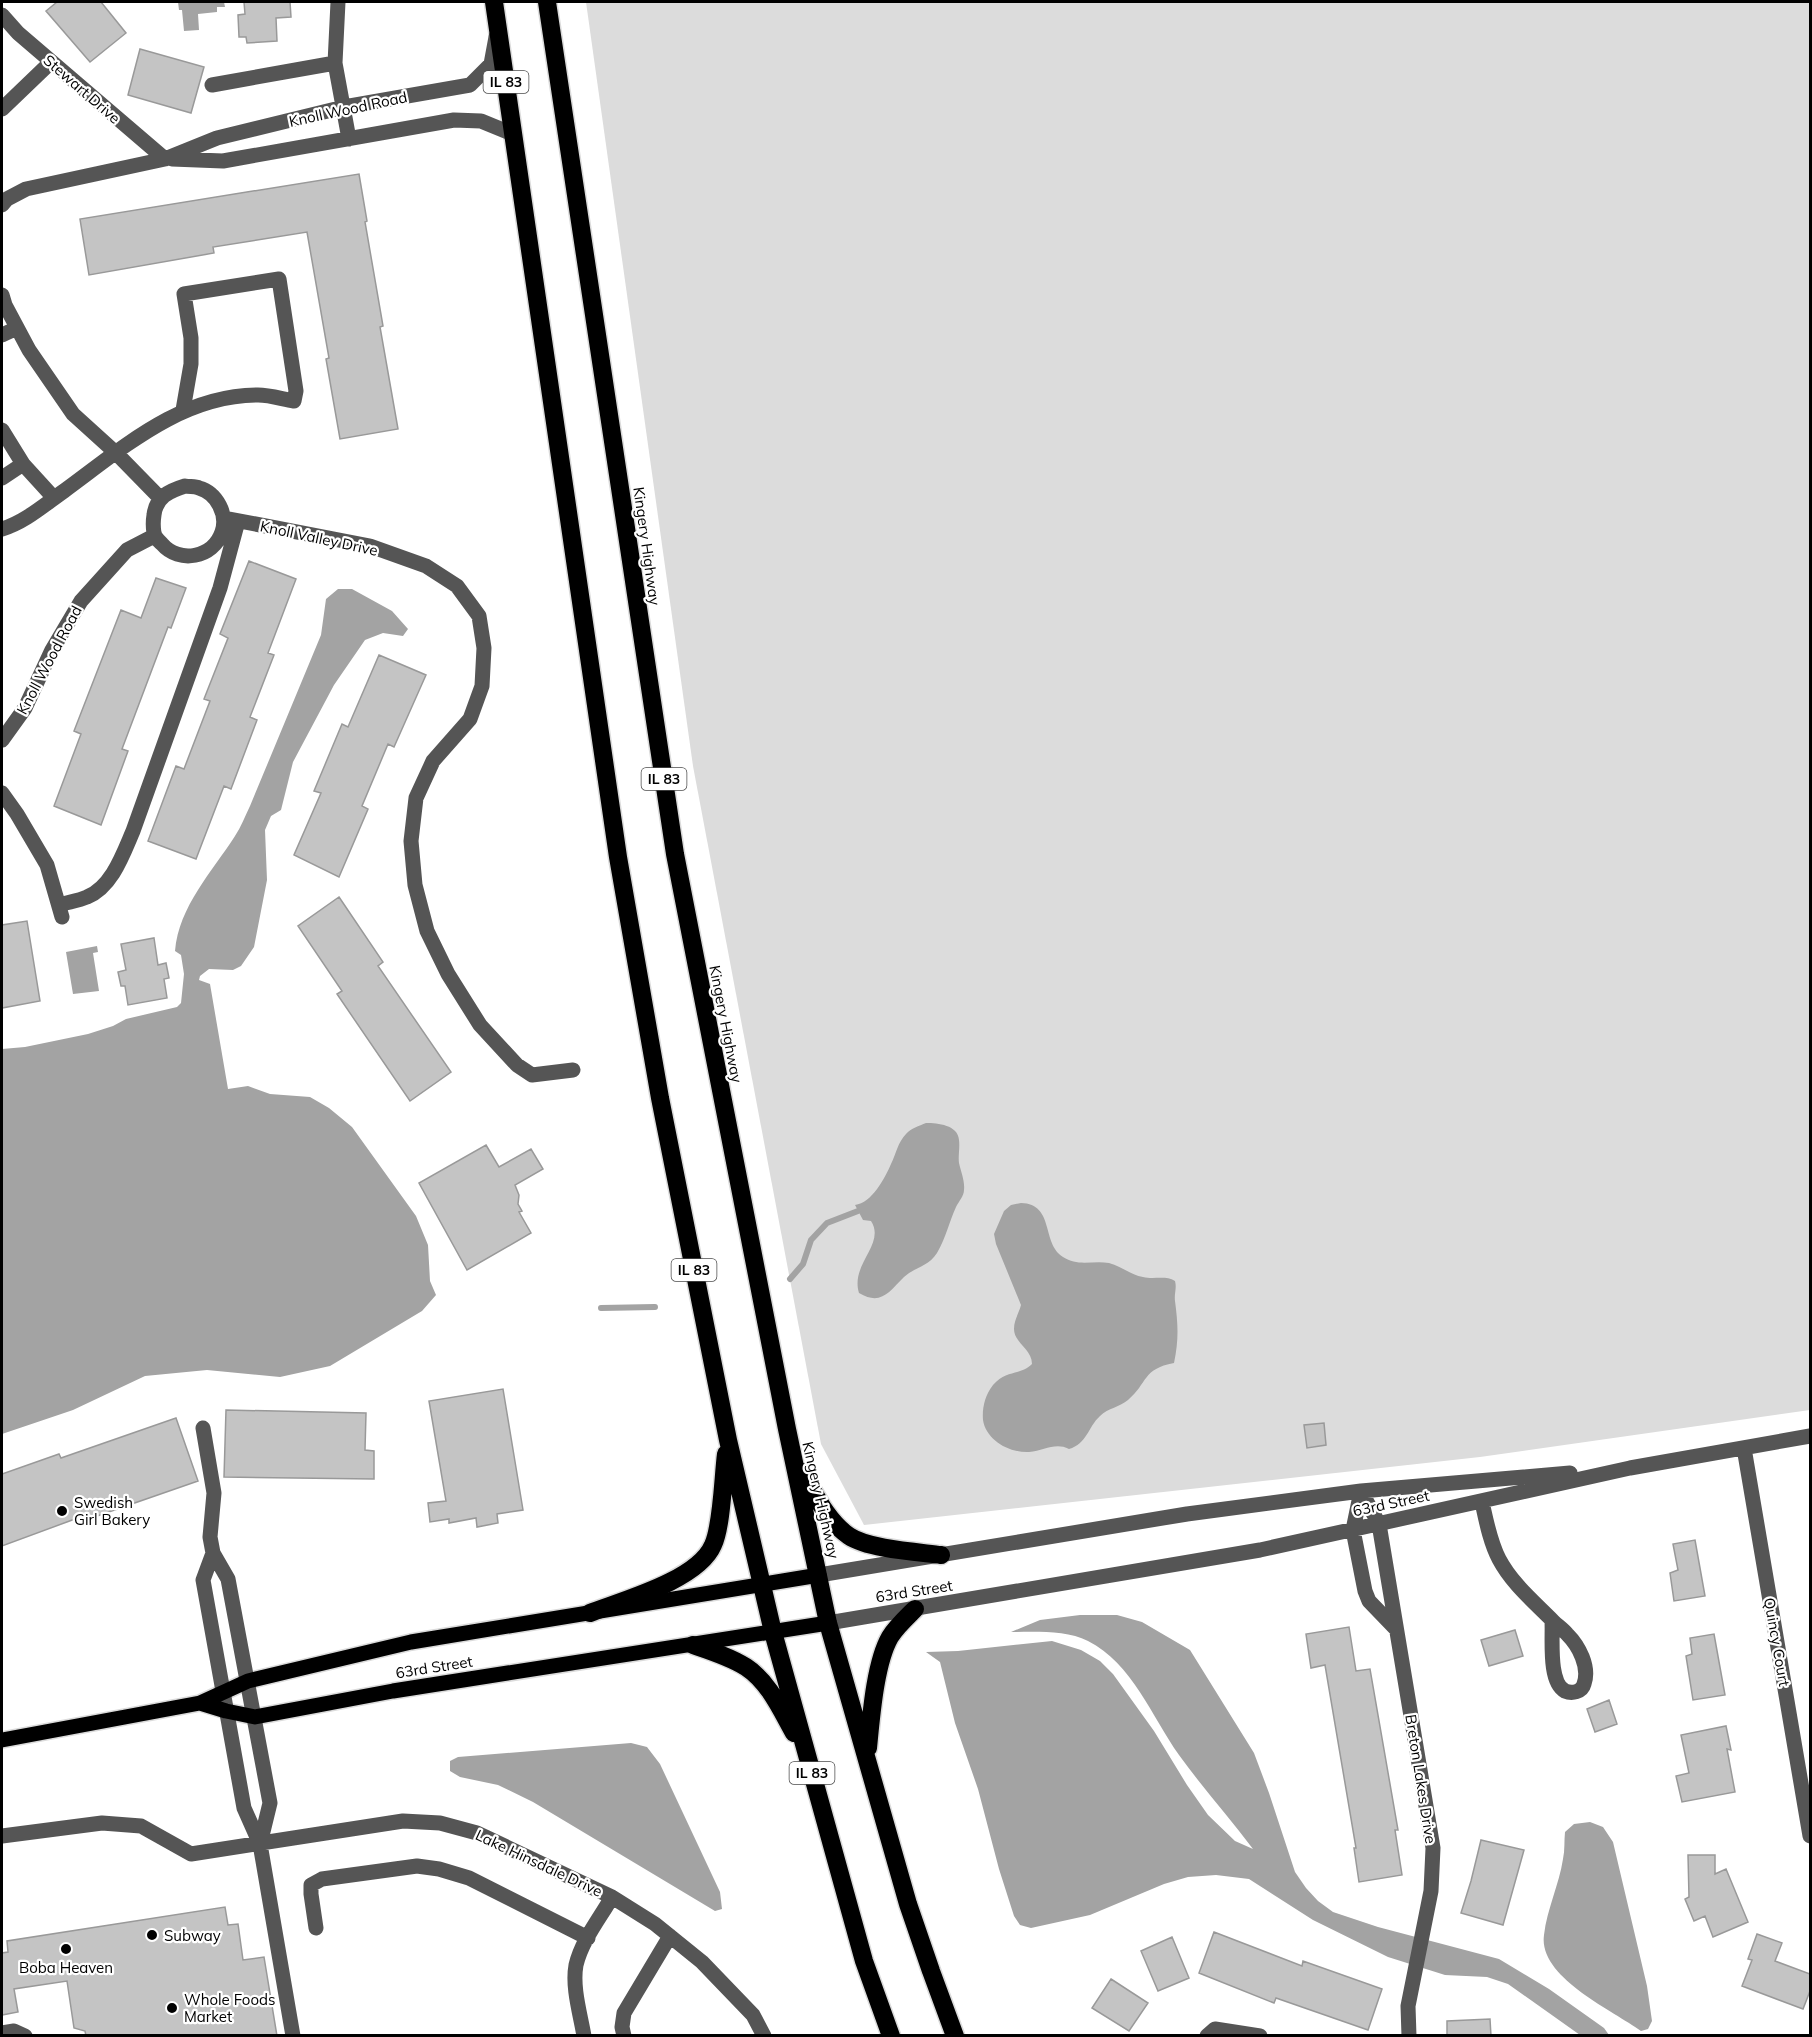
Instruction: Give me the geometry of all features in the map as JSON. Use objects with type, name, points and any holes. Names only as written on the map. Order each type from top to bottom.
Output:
[{"type":"highway","name":"IL 83","points":[[494,2],[618,857],[660,1098],[728,1440],[773,1632],[864,1961],[891,2036]]},
{"type":"highway","name":"Kingery Highway","points":[[548,2],[675,854],[793,1457],[828,1623],[908,1904],[955,2036]]},
{"type":"highway","points":[[590,1613],[681,1577],[704,1560],[714,1545],[718,1527],[728,1440]]},
{"type":"highway","points":[[793,1457],[828,1515],[850,1537],[883,1548],[941,1555]]},
{"type":"highway","points":[[867,1756],[873,1702],[886,1647],[890,1636],[915,1609]]},
{"type":"highway","points":[[693,1645],[727,1657],[756,1675],[771,1692],[808,1758]]},
{"type":"main road","name":"63rd Street","points":[[2,1740],[200,1703],[248,1681],[411,1642],[819,1575]]},
{"type":"main road","name":"63rd Street","points":[[200,1703],[255,1717],[393,1691],[828,1623]]},
{"type":"street","points":[[339,2],[335,63],[349,138]]},
{"type":"street","name":"Stewart Drive","points":[[2,15],[51,63],[165,159]]},
{"type":"street","name":"Knoll Wood Road","points":[[2,205],[26,189],[165,159],[217,138],[344,107],[470,85],[491,64],[498,29]]},
{"type":"street","points":[[2,109],[51,63]]},
{"type":"street","points":[[212,85],[335,63]]},
{"type":"street","name":"Knoll Wood Road","points":[[165,159],[223,161],[454,120],[481,121],[513,134]]},
{"type":"street","points":[[2,529],[27,517],[153,427],[183,410],[233,396],[261,394],[294,401],[296,391],[279,279],[184,294],[191,338],[191,364],[183,410]]},
{"type":"street","points":[[2,295],[4,305],[29,350],[73,414],[116,453],[160,498]]},
{"type":"street","points":[[2,335],[17,328]]},
{"type":"street","points":[[2,430],[23,464],[54,498]]},
{"type":"street","points":[[2,478],[23,464]]},
{"type":"street","points":[[2,793],[47,865],[60,911],[99,890],[111,876],[133,831],[220,588],[231,520],[211,494],[199,488],[185,486],[172,490],[160,498],[154,511],[154,536],[165,549],[178,555],[191,556],[205,553],[215,544],[231,520]]},
{"type":"street","name":"Knoll Valley Drive","points":[[231,520],[370,546],[426,566],[457,586],[479,616],[484,648],[484,681],[470,719],[433,761],[416,798],[411,841],[415,885],[427,931],[448,974],[480,1025],[517,1065],[532,1075],[573,1070]]},
{"type":"street","name":"Knoll Wood Road","points":[[2,740],[24,708],[57,642],[81,601],[127,550],[154,536]]},
{"type":"street","points":[[203,1428],[213,1493],[210,1537],[213,1553],[228,1579],[270,1803],[260,1844]]},
{"type":"street","name":"63rd Street","points":[[828,1623],[1260,1550],[1630,1468],[1810,1436]]},
{"type":"street","name":"Quincy Court","points":[[1744,1448],[1810,1836]]},
{"type":"street","name":"63rd Street","points":[[819,1575],[1187,1514],[1361,1491],[1630,1468]]},
{"type":"street","points":[[1361,1491],[1353,1530],[1365,1592],[1369,1601],[1396,1629]]},
{"type":"street","name":"Breton Lakes Drive","points":[[1361,1491],[1379,1524],[1433,1848],[1431,1891],[1408,2006],[1408,2036]]},
{"type":"street","points":[[1482,1502],[1498,1559],[1523,1591],[1552,1621]]},
{"type":"street","points":[[213,1553],[203,1580],[244,1808],[260,1844],[293,2036]]},
{"type":"street","name":"Lake Hinsdale Drive","points":[[2,1836],[102,1823],[141,1826],[190,1854],[403,1821],[440,1823],[477,1833],[612,1897],[670,1936],[702,1962],[753,2015],[764,2036]]},
{"type":"street","points":[[316,1928],[310,1894],[311,1885],[322,1879],[417,1866],[439,1869],[469,1878],[588,1938]]},
{"type":"street","points":[[584,2036],[575,1982],[576,1965],[588,1938],[612,1897]]},
{"type":"street","points":[[624,2036],[622,2027],[624,2013],[670,1936]]},
{"type":"street","points":[[2,2033],[14,2031],[25,2036]]},
{"type":"street","points":[[1211,2032],[1260,2036]]},
{"type":"shaded area","points":[[178,2],[224,2],[225,7],[217,7],[217,12],[198,14],[199,30],[184,31],[182,10],[179,10]]},
{"type":"shaded area","points":[[586,2],[1810,2],[1810,1410],[1480,1457],[864,1525],[821,1444],[693,766]]},
{"type":"shaded area","points":[[338,589],[352,589],[392,611],[408,629],[403,636],[383,633],[365,640],[334,685],[293,762],[281,810],[271,816],[265,830],[267,880],[254,947],[241,966],[233,970],[209,969],[200,976],[199,980],[210,984],[228,1089],[248,1086],[270,1094],[310,1097],[329,1108],[352,1127],[416,1216],[428,1245],[430,1281],[436,1295],[422,1311],[330,1366],[280,1377],[207,1370],[145,1376],[73,1410],[2,1434],[2,1049],[25,1047],[88,1034],[126,1019],[177,1007],[181,1003],[184,974],[181,955],[175,951],[183,919],[198,890],[243,821],[321,635],[326,599]]},
{"type":"shaded area","points":[[97,946],[98,952],[93,953],[99,991],[73,994],[66,952]]},
{"type":"shaded area","points":[[926,1123],[947,1126],[958,1135],[959,1163],[964,1183],[963,1194],[933,1258],[904,1277],[884,1296],[867,1297],[859,1293],[859,1273],[874,1238],[874,1230],[871,1221],[863,1220],[855,1205],[867,1200],[877,1189],[906,1134]]},
{"type":"shaded area","points":[[1021,1203],[1032,1205],[1039,1210],[1056,1251],[1063,1257],[1080,1263],[1109,1263],[1139,1276],[1167,1278],[1175,1281],[1176,1284],[1178,1332],[1174,1363],[1156,1369],[1146,1377],[1128,1400],[1103,1413],[1080,1443],[1069,1449],[1059,1446],[1021,1452],[1006,1448],[989,1434],[983,1420],[985,1402],[993,1385],[1008,1374],[1023,1370],[1032,1364],[1029,1354],[1015,1334],[1015,1323],[1021,1305],[994,1234],[1004,1211],[1011,1205]]},
{"type":"shaded area","points":[[1080,1615],[1117,1615],[1142,1622],[1190,1650],[1254,1753],[1295,1872],[1318,1901],[1333,1912],[1378,1927],[1499,1959],[1549,1989],[1604,2028],[1609,2035],[1580,2035],[1508,1984],[1487,1977],[1445,1975],[1388,1957],[1313,1920],[1249,1879],[1216,1875],[1188,1877],[1164,1884],[1090,1915],[1031,1928],[1020,1925],[1014,1916],[999,1869],[978,1789],[955,1723],[940,1662],[926,1652],[1052,1641],[1081,1650],[1100,1661],[1113,1674],[1154,1731],[1208,1815],[1235,1841],[1253,1849],[1179,1755],[1140,1692],[1117,1663],[1103,1651],[1079,1637],[1051,1632],[1011,1632],[1040,1620]]},
{"type":"shaded area","points":[[631,1743],[647,1747],[660,1764],[720,1892],[722,1909],[715,1911],[533,1802],[498,1785],[460,1777],[450,1771],[450,1761],[458,1757]]},
{"type":"shaded area","points":[[1590,1822],[1603,1827],[1613,1842],[1647,1986],[1652,2021],[1648,2029],[1641,2031],[1579,1991],[1553,1965],[1545,1950],[1544,1935],[1561,1869],[1565,1832],[1574,1824]]},
{"type":"building","points":[[57,2],[101,2],[126,33],[90,62],[46,11]]},
{"type":"building","points":[[244,2],[290,2],[291,17],[276,18],[277,41],[247,43],[246,37],[239,37],[238,15],[245,14]]},
{"type":"building","points":[[140,49],[204,67],[191,113],[128,95]]},
{"type":"building","points":[[359,174],[383,326],[380,327],[398,429],[340,439],[326,359],[329,358],[307,232],[213,247],[214,253],[89,275],[80,219]]},
{"type":"building","points":[[249,561],[296,579],[268,653],[274,655],[250,717],[257,720],[231,789],[224,786],[196,859],[148,841],[176,766],[184,769],[210,701],[204,699],[228,638],[220,634]]},
{"type":"building","points":[[156,578],[186,588],[171,628],[168,627],[122,749],[128,751],[101,825],[54,806],[81,734],[74,731],[121,610],[141,618]]},
{"type":"building","points":[[379,655],[426,675],[394,747],[388,744],[362,806],[368,809],[339,877],[294,855],[321,793],[314,791],[342,724],[348,727]]},
{"type":"building","points":[[339,897],[383,962],[378,966],[451,1072],[410,1101],[337,994],[342,991],[298,926]]},
{"type":"building","points":[[27,921],[40,1001],[2,1008],[2,925]]},
{"type":"building","points":[[154,938],[158,965],[166,963],[169,978],[164,979],[167,998],[128,1005],[125,986],[121,986],[118,972],[126,970],[121,944]]},
{"type":"building","points":[[486,1145],[499,1167],[531,1149],[543,1169],[515,1185],[519,1195],[518,1204],[522,1211],[519,1212],[531,1233],[467,1270],[419,1183]]},
{"type":"building","points":[[503,1389],[523,1510],[497,1514],[498,1523],[477,1527],[476,1518],[449,1523],[449,1519],[430,1522],[428,1503],[446,1501],[429,1401]]},
{"type":"building","points":[[226,1410],[366,1413],[365,1450],[374,1451],[374,1479],[224,1477]]},
{"type":"building","points":[[176,1418],[198,1481],[77,1523],[75,1519],[2,1546],[2,1474],[59,1454],[61,1458]]},
{"type":"building","points":[[1324,1423],[1326,1445],[1307,1448],[1304,1425]]},
{"type":"building","points":[[1695,1540],[1705,1596],[1674,1601],[1670,1573],[1678,1570],[1673,1544]]},
{"type":"building","points":[[1349,1627],[1356,1671],[1370,1669],[1398,1830],[1395,1830],[1402,1875],[1359,1882],[1354,1848],[1356,1848],[1325,1665],[1311,1668],[1306,1634]]},
{"type":"building","points":[[1515,1630],[1523,1656],[1489,1666],[1481,1640]]},
{"type":"building","points":[[1714,1634],[1725,1695],[1693,1700],[1686,1656],[1692,1654],[1690,1638]]},
{"type":"building","points":[[1609,1700],[1617,1724],[1595,1732],[1587,1709]]},
{"type":"building","points":[[1726,1726],[1731,1750],[1727,1749],[1735,1792],[1682,1802],[1676,1776],[1689,1773],[1681,1735]]},
{"type":"building","points":[[1481,1840],[1524,1850],[1503,1925],[1461,1913]]},
{"type":"building","points":[[1688,1855],[1715,1855],[1715,1874],[1726,1869],[1748,1922],[1713,1937],[1705,1916],[1694,1921],[1685,1899],[1689,1897]]},
{"type":"building","points":[[225,1907],[228,1925],[238,1924],[243,1960],[264,1957],[277,2036],[86,2036],[85,2031],[74,2028],[67,1981],[14,1989],[18,2012],[2,2015],[2,1953],[8,1952],[7,1941]]},
{"type":"building","points":[[1214,1932],[1302,1966],[1303,1961],[1382,1989],[1368,2030],[1276,1998],[1274,2003],[1199,1973]]},
{"type":"building","points":[[1757,1934],[1782,1943],[1775,1961],[1810,1974],[1810,1991],[1803,2009],[1742,1986],[1752,1960],[1748,1959]]},
{"type":"building","points":[[1172,1937],[1189,1978],[1158,1991],[1141,1951]]},
{"type":"building","points":[[1111,1979],[1148,2003],[1129,2031],[1092,2008]]},
{"type":"building","points":[[1490,2019],[1491,2036],[1447,2036],[1447,2021]]},
{"type":"waterway","points":[[790,1279],[803,1264],[811,1240],[827,1223],[858,1211]]},
{"type":"waterway","points":[[601,1308],[655,1307]]},
{"type":"place","name":"Swedish Girl Bakery","points":[[62,1511]]},
{"type":"place","name":"Subway","points":[[152,1935]]},
{"type":"place","name":"Boba Heaven","points":[[66,1949]]},
{"type":"place","name":"Whole Foods Market","points":[[172,2008]]}]
